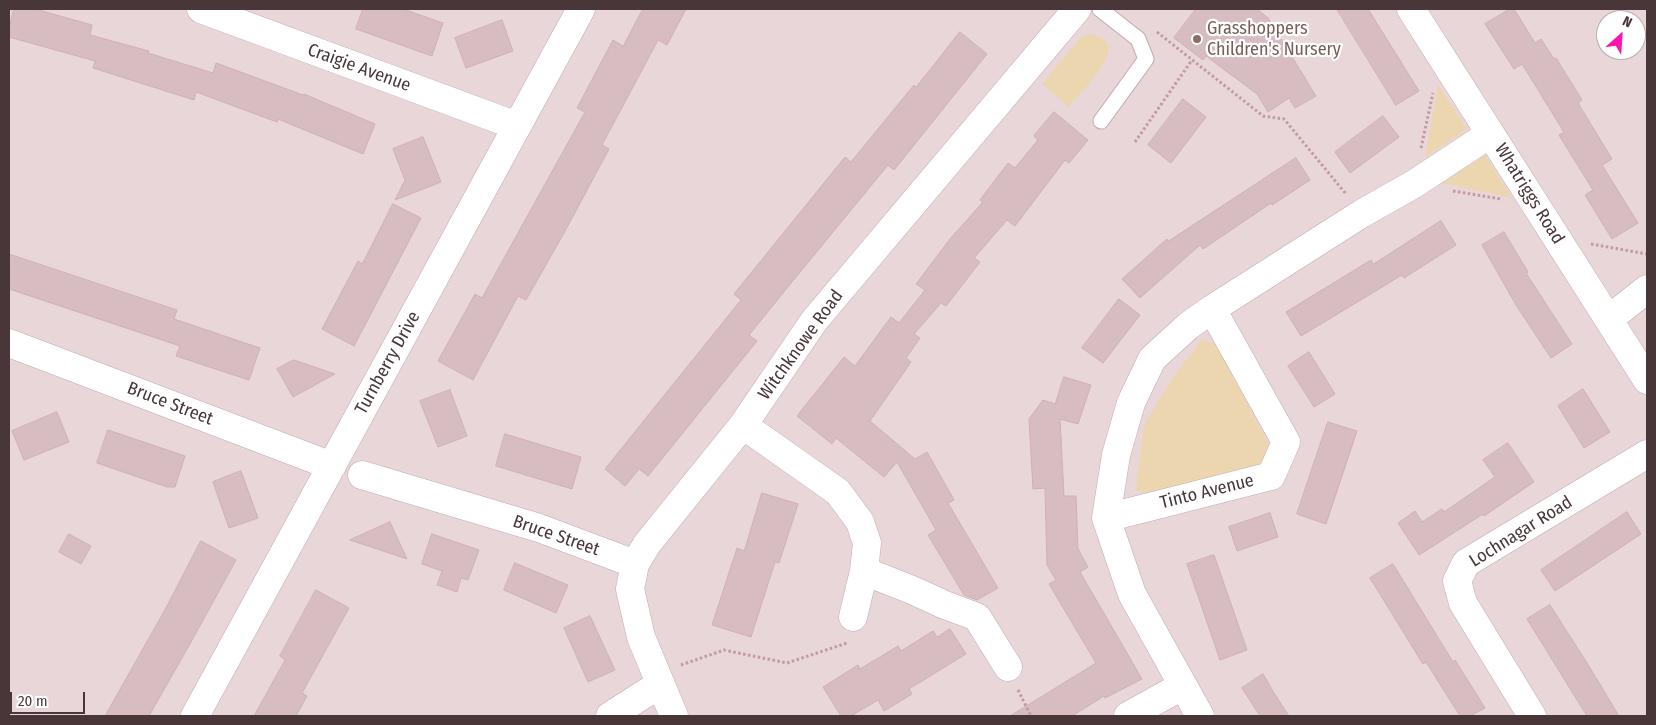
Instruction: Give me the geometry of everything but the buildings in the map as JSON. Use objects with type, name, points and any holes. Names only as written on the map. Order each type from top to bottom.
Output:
[{"type":"street","name":"Craigie Avenue","points":[[202,9],[517,126]]},
{"type":"street","name":"Turnberry Drive","points":[[195,716],[581,9]]},
{"type":"street","name":"Witchknowe Road","points":[[674,716],[641,637],[630,589],[635,564],[647,544],[743,425],[814,321],[1077,9]]},
{"type":"street","name":"Whatriggs Road","points":[[1410,9],[1647,380]]},
{"type":"street","points":[[1200,716],[1132,594],[1106,518],[1116,455],[1131,403],[1152,359],[1188,326],[1212,309],[1361,214],[1414,184],[1490,134]]},
{"type":"street","points":[[1609,320],[1647,288]]},
{"type":"street","name":"Tinto Avenue","points":[[1106,518],[1271,476],[1286,442],[1212,309]]},
{"type":"street","name":"Bruce Street","points":[[9,343],[332,466]]},
{"type":"street","points":[[743,425],[838,492],[860,522],[867,543],[864,570],[853,618]]},
{"type":"street","name":"Lochnagar Road","points":[[1532,716],[1463,603],[1457,581],[1466,563],[1647,454]]},
{"type":"street","name":"Bruce Street","points":[[362,475],[539,528],[635,564]]},
{"type":"street","points":[[864,570],[944,605],[977,617],[1008,667]]},
{"type":"street","points":[[610,716],[658,679]]},
{"type":"street","points":[[1128,716],[1182,686]]},
{"type":"lane","points":[[1100,9],[1138,40],[1146,59],[1101,120]]},
{"type":"path","points":[[1156,32],[1263,116],[1284,119],[1348,197]]},
{"type":"path","points":[[1441,56],[1414,184],[1535,205]]},
{"type":"path","points":[[1135,142],[1192,60]]},
{"type":"path","points":[[1556,238],[1647,254]]},
{"type":"path","points":[[658,679],[724,650],[787,663],[852,641],[866,630],[853,618]]},
{"type":"shaded area","points":[[9,9],[1647,9],[1647,716],[9,716]]},
{"type":"shaded area","points":[[1089,34],[1106,41],[1108,53],[1100,69],[1069,107],[1042,84],[1081,37]]},
{"type":"shaded area","points":[[1438,85],[1467,129],[1425,157]]},
{"type":"shaded area","points":[[1485,155],[1512,198],[1442,183]]},
{"type":"shaded area","points":[[1202,339],[1216,345],[1269,445],[1261,465],[1156,496],[1136,490],[1144,425],[1172,379]]},
{"type":"place","name":"Grasshoppers Children's Nursery","points":[[1197,39]]}]
